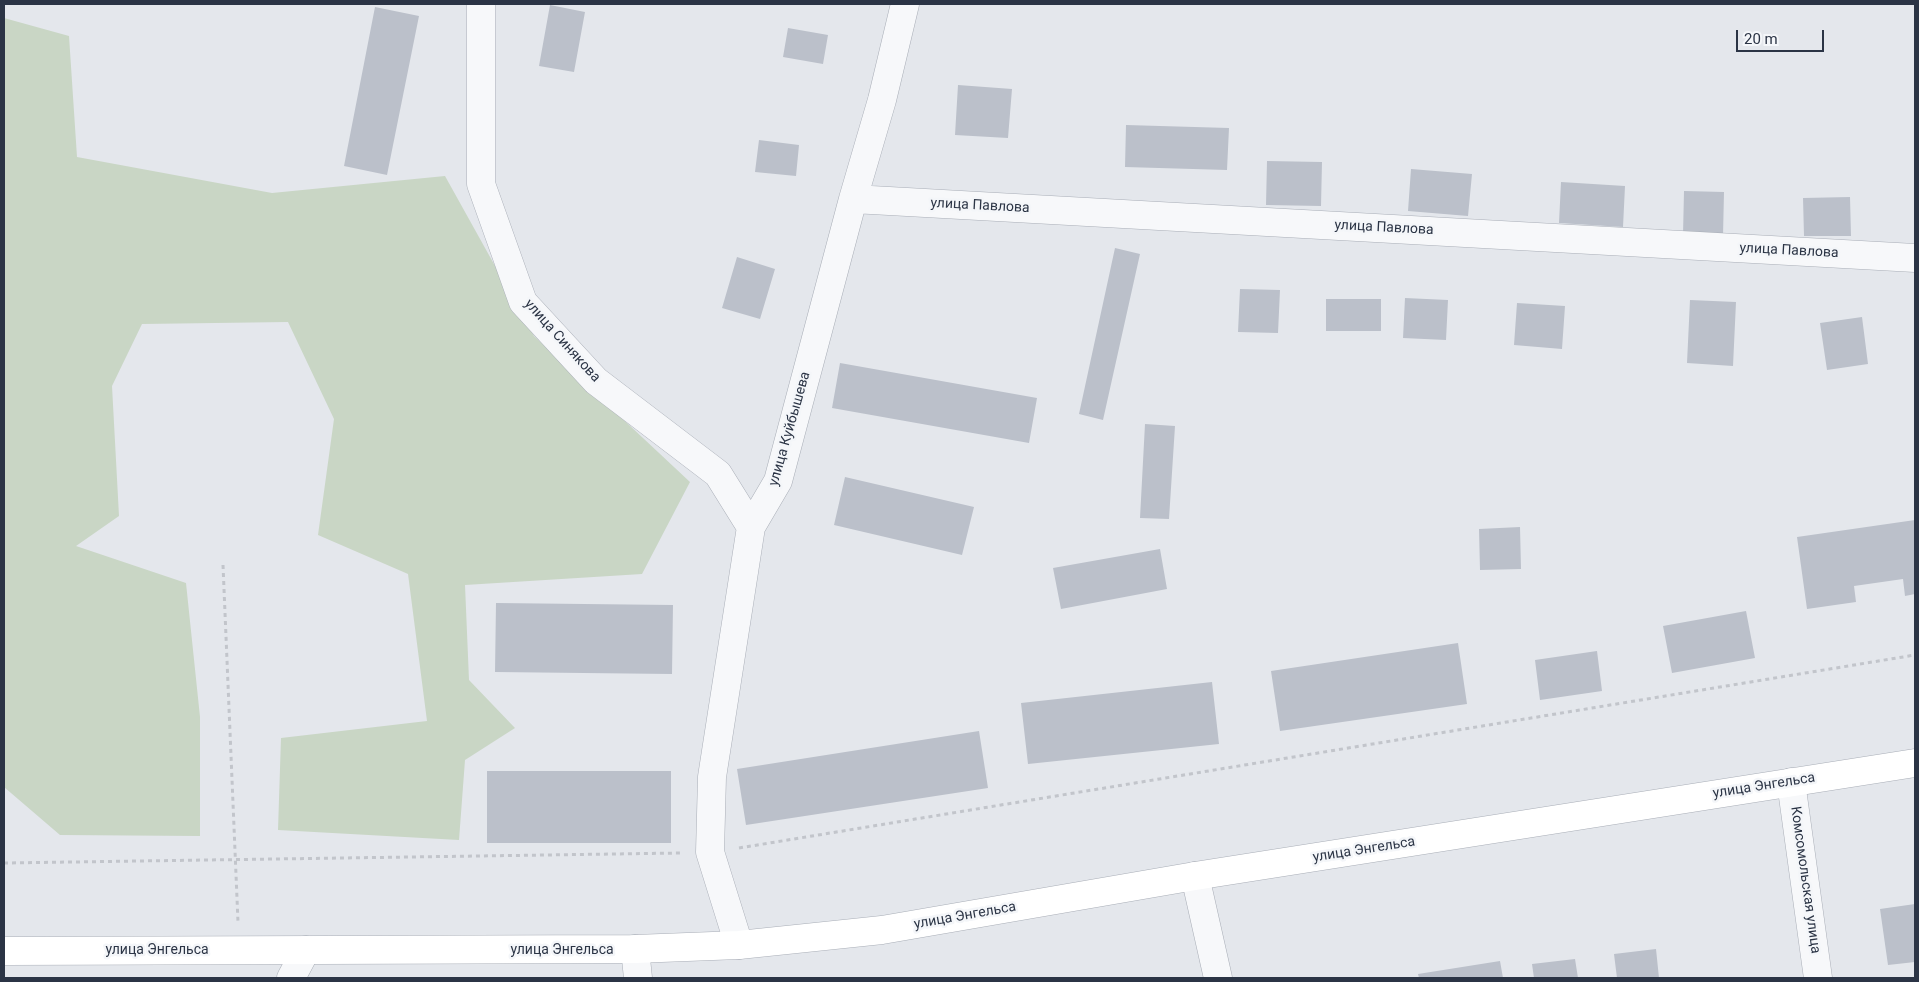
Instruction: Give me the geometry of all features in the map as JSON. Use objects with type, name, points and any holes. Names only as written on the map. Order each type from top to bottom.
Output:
[{"type":"street","name":"улица Синякова","points":[[481,4],[481,184],[523,302],[596,380],[718,474],[751,528]]},
{"type":"street","name":"улица Куйбышева","points":[[738,945],[710,852],[712,777],[751,528],[778,481],[853,199],[882,100],[905,4]]},
{"type":"street","name":"улица Павлова","points":[[853,199],[1915,258]]},
{"type":"street","name":"улица Энгельса","points":[[4,951],[635,949],[738,945],[882,930],[1195,876],[1915,763]]},
{"type":"street","name":"Комсомольская улица","points":[[1791,782],[1818,978]]},
{"type":"street","points":[[1195,876],[1218,978]]},
{"type":"street","points":[[635,949],[638,978]]},
{"type":"street","points":[[291,978],[306,950]]},
{"type":"path","points":[[223,565],[239,950]]},
{"type":"path","points":[[4,863],[710,852],[1915,655]]},
{"type":"green space","points":[[4,18],[69,36],[77,157],[272,193],[445,176],[534,336],[690,482],[642,574],[465,585],[469,680],[515,728],[465,760],[459,840],[278,830],[281,738],[427,721],[408,574],[318,535],[334,419],[288,322],[142,324],[112,386],[119,516],[76,546],[186,583],[200,717],[200,836],[60,835],[4,787]]},
{"type":"building","points":[[550,5],[585,12],[574,72],[539,66]]},
{"type":"building","points":[[375,7],[419,16],[387,175],[344,166]]},
{"type":"building","points":[[788,28],[828,35],[823,64],[783,57]]},
{"type":"building","points":[[958,85],[1012,89],[1008,138],[955,135]]},
{"type":"building","points":[[1126,125],[1229,128],[1227,170],[1125,167]]},
{"type":"building","points":[[759,140],[799,145],[796,176],[755,172]]},
{"type":"building","points":[[1267,161],[1322,162],[1321,206],[1266,205]]},
{"type":"building","points":[[1411,169],[1472,174],[1468,216],[1408,211]]},
{"type":"building","points":[[1561,182],[1625,186],[1623,227],[1559,223]]},
{"type":"building","points":[[1684,191],[1724,192],[1723,236],[1683,235]]},
{"type":"building","points":[[1850,197],[1851,236],[1804,236],[1803,198]]},
{"type":"building","points":[[1115,248],[1140,254],[1103,420],[1079,414]]},
{"type":"building","points":[[737,257],[775,269],[760,319],[722,308]]},
{"type":"building","points":[[1240,289],[1280,290],[1278,333],[1238,332]]},
{"type":"building","points":[[1405,298],[1448,300],[1446,340],[1403,338]]},
{"type":"building","points":[[1326,299],[1381,299],[1381,331],[1326,331]]},
{"type":"building","points":[[1690,300],[1736,302],[1733,366],[1687,363]]},
{"type":"building","points":[[1517,303],[1565,306],[1562,349],[1514,345]]},
{"type":"building","points":[[1862,317],[1868,364],[1827,370],[1820,323]]},
{"type":"building","points":[[840,363],[1037,398],[1029,443],[832,408]]},
{"type":"building","points":[[1145,424],[1175,426],[1169,519],[1140,518]]},
{"type":"building","points":[[845,477],[974,507],[962,555],[834,525]]},
{"type":"building","points":[[1915,520],[1915,594],[1905,596],[1903,579],[1854,586],[1856,602],[1807,609],[1797,537]]},
{"type":"building","points":[[1520,527],[1521,569],[1480,570],[1479,529]]},
{"type":"building","points":[[1160,549],[1167,589],[1061,609],[1053,568]]},
{"type":"building","points":[[496,603],[673,605],[672,674],[495,672]]},
{"type":"building","points":[[1746,611],[1755,658],[1672,673],[1663,626]]},
{"type":"building","points":[[1458,643],[1467,704],[1280,731],[1271,671]]},
{"type":"building","points":[[1597,651],[1602,691],[1540,700],[1535,660]]},
{"type":"building","points":[[1212,682],[1219,744],[1028,764],[1021,703]]},
{"type":"building","points":[[979,731],[988,788],[746,825],[737,769]]},
{"type":"building","points":[[487,771],[671,771],[671,843],[487,843]]},
{"type":"building","points":[[1915,904],[1915,962],[1888,965],[1880,909]]},
{"type":"building","points":[[1656,949],[1659,978],[1617,978],[1614,954]]},
{"type":"building","points":[[1575,959],[1578,978],[1534,978],[1532,964]]},
{"type":"building","points":[[1500,961],[1503,978],[1419,978],[1418,974]]}]
